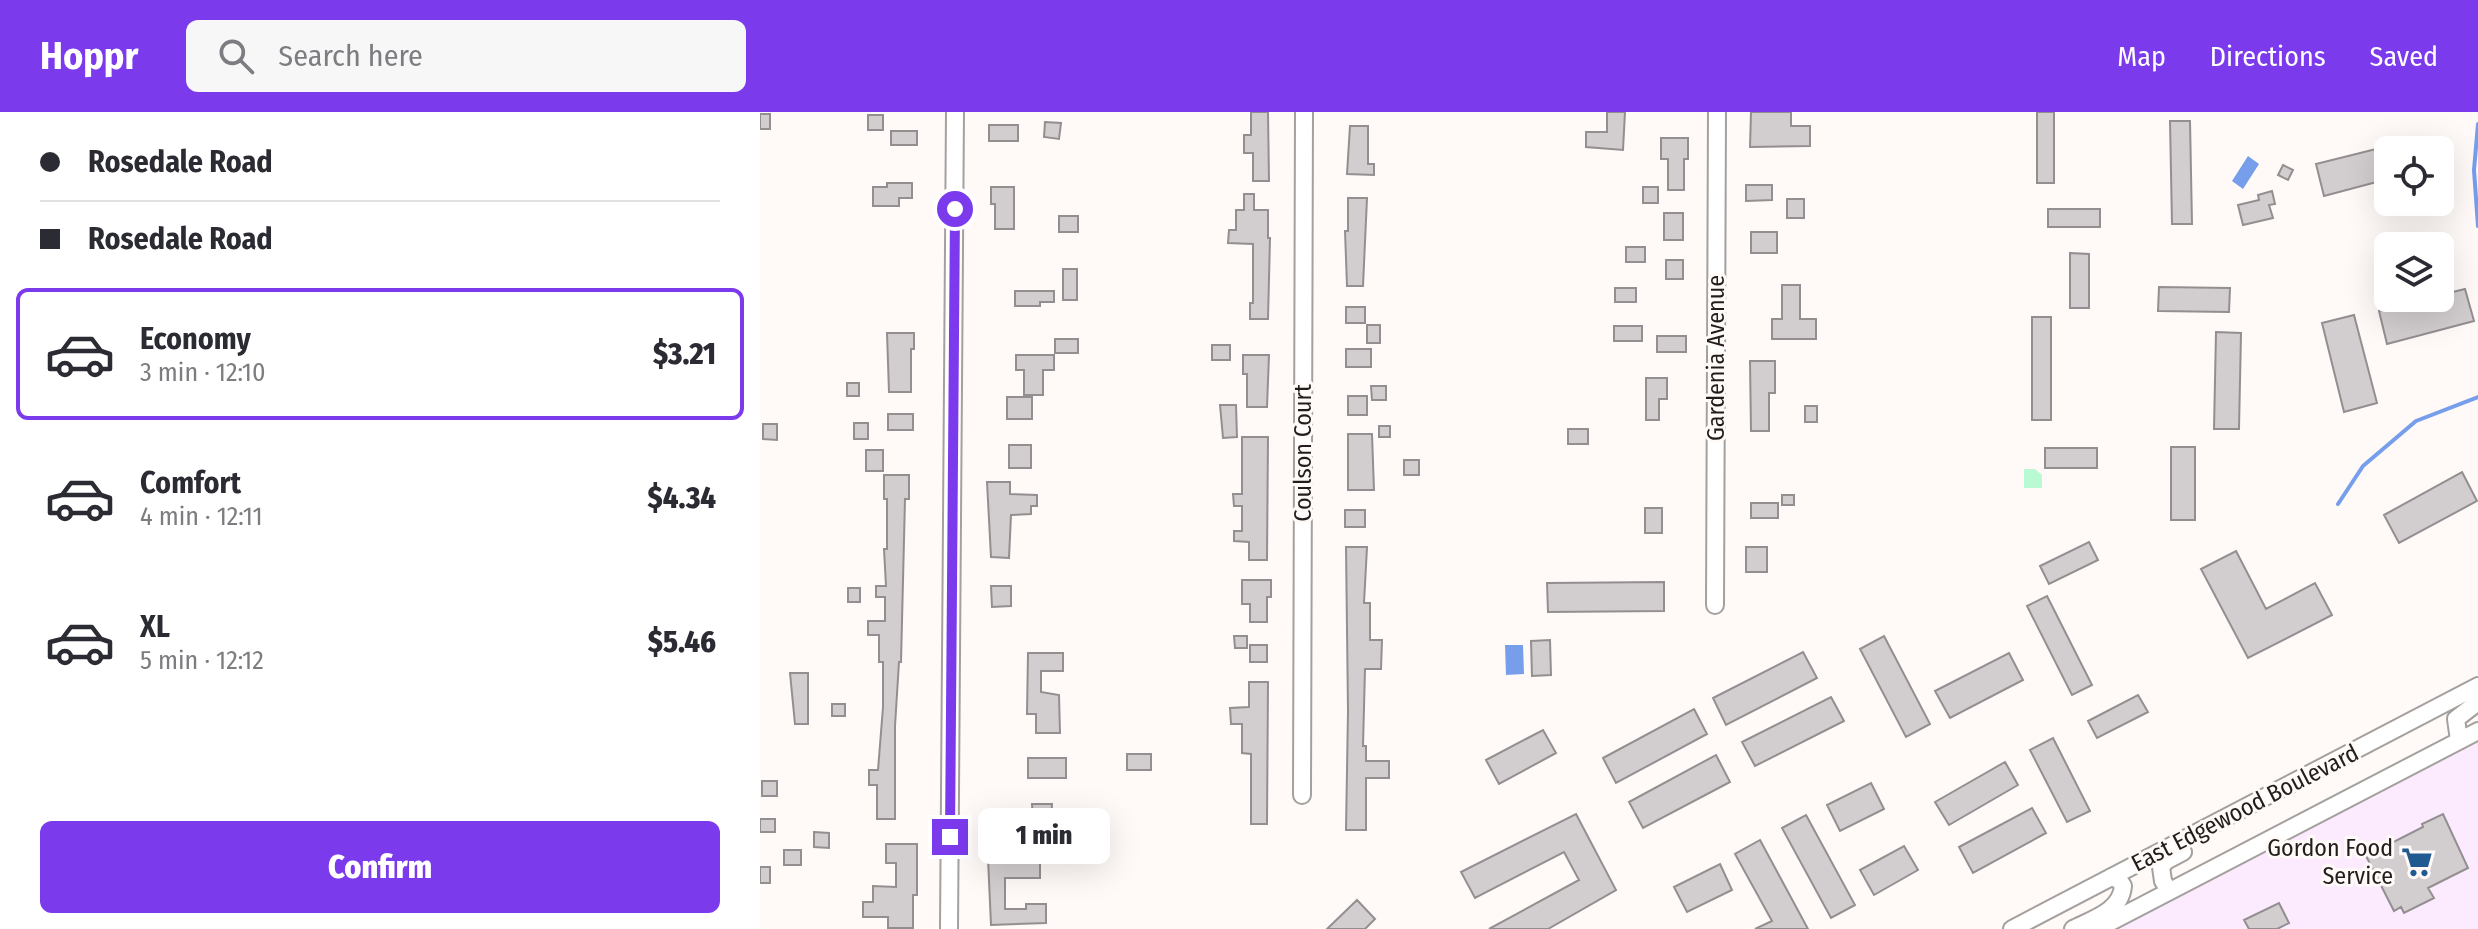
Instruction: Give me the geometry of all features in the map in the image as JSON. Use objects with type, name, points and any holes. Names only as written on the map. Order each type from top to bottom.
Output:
[{"type":"street","points":[[949,929],[955,112]]},
{"type":"street","name":"Coulson Court","points":[[1302,795],[1304,112]]},
{"type":"street","name":"Gardenia Avenue","points":[[1715,605],[1717,112]]},
{"type":"street","name":"East Edgewood Boulevard","points":[[2012,929],[2478,686]]},
{"type":"street","points":[[2459,740],[2456,719],[2478,702]]},
{"type":"street","name":"East Edgewood Boulevard","points":[[2097,929],[2478,731]]},
{"type":"street","points":[[2169,891],[2161,874],[2161,867],[2166,861],[2255,815],[2267,797]]},
{"type":"street","points":[[2073,929],[2111,910],[2119,901],[2123,886],[2111,877]]},
{"type":"shaded area","points":[[2478,739],[2478,929],[2113,929]]},
{"type":"green space","points":[[2024,469],[2035,469],[2042,475],[2042,488],[2024,488]]},
{"type":"water","points":[[2248,156],[2259,164],[2243,189],[2232,181]]},
{"type":"water","points":[[1505,645],[1523,645],[1524,674],[1506,675]]},
{"type":"building","points":[[1251,112],[1268,112],[1269,181],[1253,181],[1253,153],[1244,153],[1244,135],[1251,135]]},
{"type":"building","points":[[1607,112],[1625,112],[1623,150],[1586,147],[1586,132],[1607,132]]},
{"type":"building","points":[[1751,112],[1791,112],[1791,126],[1810,126],[1810,146],[1750,147]]},
{"type":"building","points":[[2037,112],[2054,112],[2054,183],[2037,183]]},
{"type":"building","points":[[760,114],[770,114],[770,129],[760,129]]},
{"type":"building","points":[[868,115],[883,115],[883,130],[868,130]]},
{"type":"building","points":[[2170,121],[2190,121],[2192,224],[2172,224]]},
{"type":"building","points":[[1045,122],[1061,123],[1059,139],[1044,137]]},
{"type":"building","points":[[989,125],[1018,125],[1018,141],[989,141]]},
{"type":"building","points":[[1350,126],[1368,126],[1368,164],[1374,164],[1374,175],[1347,174]]},
{"type":"building","points":[[891,131],[917,131],[917,145],[891,145]]},
{"type":"building","points":[[1661,138],[1688,138],[1684,190],[1668,190],[1668,159],[1661,159]]},
{"type":"building","points":[[2374,150],[2374,183],[2324,196],[2316,164]]},
{"type":"building","points":[[2283,165],[2293,170],[2288,180],[2278,175]]},
{"type":"building","points":[[887,183],[912,183],[912,198],[899,198],[899,206],[873,206],[873,187],[887,187]]},
{"type":"building","points":[[1746,185],[1772,185],[1772,200],[1746,201]]},
{"type":"building","points":[[991,187],[1014,187],[1014,229],[995,229]]},
{"type":"building","points":[[1643,187],[1658,187],[1658,203],[1643,203]]},
{"type":"building","points":[[2272,191],[2275,204],[2269,205],[2273,218],[2243,225],[2238,205],[2259,200],[2258,195]]},
{"type":"building","points":[[1244,194],[1254,194],[1254,210],[1268,210],[1268,319],[1250,319],[1253,244],[1228,243],[1229,230],[1236,230],[1236,210],[1244,210]]},
{"type":"building","points":[[1348,198],[1367,198],[1363,286],[1347,286],[1345,231],[1348,231]]},
{"type":"building","points":[[1787,199],[1804,199],[1804,218],[1787,218]]},
{"type":"building","points":[[2048,209],[2100,209],[2100,227],[2048,227]]},
{"type":"building","points":[[1664,213],[1683,213],[1683,240],[1664,240]]},
{"type":"building","points":[[1059,216],[1078,216],[1078,232],[1059,232]]},
{"type":"building","points":[[1751,232],[1777,232],[1777,253],[1751,253]]},
{"type":"building","points":[[1626,247],[1645,247],[1645,262],[1626,262]]},
{"type":"building","points":[[2070,253],[2089,254],[2089,308],[2070,308]]},
{"type":"building","points":[[1666,260],[1683,260],[1683,279],[1666,279]]},
{"type":"building","points":[[1063,269],[1077,269],[1077,300],[1063,300]]},
{"type":"building","points":[[1782,285],[1800,285],[1800,319],[1816,319],[1816,339],[1772,339],[1772,319],[1782,319]]},
{"type":"building","points":[[2159,287],[2230,288],[2229,312],[2158,311]]},
{"type":"building","points":[[1615,288],[1636,288],[1636,302],[1615,302]]},
{"type":"building","points":[[2465,289],[2474,321],[2387,344],[2379,312],[2454,312],[2454,292]]},
{"type":"building","points":[[1015,291],[1054,291],[1054,302],[1040,302],[1040,306],[1015,306]]},
{"type":"building","points":[[1346,307],[1365,307],[1365,323],[1346,323]]},
{"type":"building","points":[[2354,315],[2377,403],[2344,412],[2322,323]]},
{"type":"building","points":[[2032,317],[2051,317],[2051,420],[2032,420]]},
{"type":"building","points":[[1367,325],[1380,325],[1380,343],[1367,343]]},
{"type":"building","points":[[1614,326],[1642,326],[1642,341],[1614,341]]},
{"type":"building","points":[[2216,332],[2241,333],[2239,429],[2214,429]]},
{"type":"building","points":[[887,333],[914,333],[911,392],[889,392]]},
{"type":"building","points":[[1657,336],[1686,336],[1686,352],[1657,352]]},
{"type":"building","points":[[1055,339],[1078,339],[1078,353],[1055,353]]},
{"type":"building","points":[[1212,345],[1230,345],[1230,360],[1212,360]]},
{"type":"building","points":[[1346,349],[1371,349],[1371,367],[1346,367]]},
{"type":"building","points":[[1016,355],[1054,355],[1054,370],[1043,370],[1043,395],[1024,395],[1024,370],[1016,370]]},
{"type":"building","points":[[1243,355],[1269,355],[1267,407],[1247,407],[1247,374],[1243,374]]},
{"type":"building","points":[[1750,361],[1775,361],[1775,393],[1769,393],[1769,431],[1751,431]]},
{"type":"building","points":[[1646,378],[1667,378],[1667,399],[1659,399],[1659,420],[1646,420]]},
{"type":"building","points":[[847,383],[859,383],[859,396],[847,396]]},
{"type":"building","points":[[1371,386],[1386,386],[1386,400],[1372,400]]},
{"type":"building","points":[[1348,396],[1367,396],[1367,415],[1348,415]]},
{"type":"building","points":[[1007,397],[1032,397],[1032,419],[1007,419]]},
{"type":"building","points":[[1220,405],[1236,405],[1237,437],[1223,438]]},
{"type":"building","points":[[1805,406],[1817,406],[1817,422],[1805,422]]},
{"type":"building","points":[[888,414],[913,414],[913,430],[888,430]]},
{"type":"building","points":[[854,423],[868,423],[868,439],[854,439]]},
{"type":"building","points":[[763,424],[777,424],[777,440],[763,439]]},
{"type":"building","points":[[1379,426],[1390,426],[1390,437],[1379,437]]},
{"type":"building","points":[[1568,429],[1588,429],[1588,444],[1568,444]]},
{"type":"building","points":[[1348,434],[1372,434],[1374,490],[1348,490]]},
{"type":"building","points":[[1242,437],[1268,437],[1267,560],[1249,560],[1249,542],[1234,541],[1234,531],[1242,531],[1242,506],[1234,506],[1233,494],[1242,494]]},
{"type":"building","points":[[1009,445],[1031,445],[1031,468],[1009,468]]},
{"type":"building","points":[[2171,447],[2195,447],[2195,520],[2171,520]]},
{"type":"building","points":[[2045,448],[2097,448],[2097,468],[2045,468]]},
{"type":"building","points":[[866,450],[883,450],[883,471],[866,471]]},
{"type":"building","points":[[1404,460],[1419,460],[1419,475],[1404,475]]},
{"type":"building","points":[[2462,472],[2477,501],[2399,543],[2384,515]]},
{"type":"building","points":[[884,475],[909,475],[909,499],[905,499],[901,662],[895,726],[895,819],[877,819],[877,785],[869,785],[869,770],[878,770],[883,707],[883,662],[879,662],[879,635],[868,635],[868,621],[885,621],[885,597],[876,597],[876,586],[886,586],[884,549],[887,549],[887,499],[884,499]]},
{"type":"building","points":[[987,482],[1010,482],[1010,494],[1037,495],[1037,506],[1031,506],[1031,514],[1011,515],[1009,558],[991,557]]},
{"type":"building","points":[[1782,495],[1794,495],[1794,505],[1782,505]]},
{"type":"building","points":[[1751,503],[1778,503],[1778,518],[1751,518]]},
{"type":"building","points":[[1645,508],[1662,508],[1662,533],[1645,533]]},
{"type":"building","points":[[1345,510],[1365,510],[1365,527],[1345,527]]},
{"type":"building","points":[[2089,542],[2098,560],[2049,584],[2040,566]]},
{"type":"building","points":[[1346,547],[1367,547],[1364,603],[1370,603],[1370,640],[1382,640],[1381,669],[1365,669],[1363,746],[1366,746],[1366,761],[1389,761],[1389,778],[1366,778],[1366,830],[1346,830]]},
{"type":"building","points":[[1746,547],[1767,547],[1767,572],[1746,572]]},
{"type":"building","points":[[2236,551],[2266,609],[2315,583],[2332,615],[2248,658],[2201,569]]},
{"type":"building","points":[[1242,580],[1271,580],[1267,622],[1250,622],[1250,604],[1242,604]]},
{"type":"building","points":[[1664,582],[1664,611],[1548,612],[1547,583]]},
{"type":"building","points":[[991,586],[1011,586],[1011,606],[992,607]]},
{"type":"building","points":[[848,588],[860,588],[860,602],[848,602]]},
{"type":"building","points":[[2047,596],[2092,685],[2072,695],[2027,606]]},
{"type":"building","points":[[1234,636],[1247,636],[1247,648],[1235,648]]},
{"type":"building","points":[[1884,636],[1930,724],[1906,737],[1860,649]]},
{"type":"building","points":[[1550,640],[1551,675],[1532,676],[1531,641]]},
{"type":"building","points":[[1250,645],[1267,645],[1267,662],[1250,662]]},
{"type":"building","points":[[1803,652],[1817,678],[1726,725],[1713,698]]},
{"type":"building","points":[[1028,653],[1063,653],[1063,671],[1041,671],[1041,692],[1059,695],[1060,733],[1036,733],[1036,714],[1027,714]]},
{"type":"building","points":[[2009,653],[2023,680],[1950,718],[1935,691]]},
{"type":"building","points":[[790,673],[808,673],[808,724],[795,724]]},
{"type":"building","points":[[1249,682],[1268,682],[1267,824],[1251,824],[1251,754],[1242,753],[1242,724],[1231,724],[1230,708],[1249,707]]},
{"type":"building","points":[[2138,695],[2148,712],[2097,738],[2088,721]]},
{"type":"building","points":[[1831,697],[1844,721],[1755,766],[1742,742]]},
{"type":"building","points":[[832,704],[845,704],[845,716],[832,716]]},
{"type":"building","points":[[1694,709],[1707,734],[1616,783],[1603,758]]},
{"type":"building","points":[[1543,730],[1556,753],[1499,784],[1486,760]]},
{"type":"building","points":[[2053,738],[2090,811],[2067,822],[2030,750]]},
{"type":"building","points":[[1127,754],[1151,754],[1151,770],[1127,770]]},
{"type":"building","points":[[1716,755],[1730,782],[1643,828],[1629,802]]},
{"type":"building","points":[[1028,758],[1066,758],[1066,778],[1028,778]]},
{"type":"building","points":[[2005,762],[2018,785],[1949,825],[1935,802]]},
{"type":"building","points":[[762,781],[777,781],[777,796],[762,796]]},
{"type":"building","points":[[1871,783],[1884,809],[1840,831],[1827,805]]},
{"type":"building","points":[[1032,804],[1052,804],[1050,859],[1035,859]]},
{"type":"building","points":[[2032,808],[2046,833],[1973,873],[1959,847]]},
{"type":"building","points":[[1576,814],[1616,890],[1548,929],[1489,929],[1579,880],[1564,852],[1475,898],[1461,872]]},
{"type":"building","name":"Gordon Food Service","points":[[2443,814],[2468,868],[2428,888],[2434,898],[2404,913],[2401,907],[2394,911],[2366,856]]},
{"type":"building","points":[[1806,815],[1855,905],[1831,918],[1782,828]]},
{"type":"building","points":[[760,819],[775,819],[775,832],[760,832]]},
{"type":"building","points":[[814,832],[829,833],[829,848],[814,847]]},
{"type":"building","points":[[987,836],[1006,836],[1006,861],[1040,861],[1040,878],[1005,878],[1005,909],[1026,909],[1026,904],[1046,904],[1046,923],[991,925]]},
{"type":"building","points":[[1760,840],[1808,929],[1755,929],[1772,921],[1735,854]]},
{"type":"building","points":[[886,844],[917,844],[917,895],[913,895],[913,928],[888,928],[888,917],[863,917],[863,902],[873,902],[873,886],[896,887],[896,863],[886,863]]},
{"type":"building","points":[[1904,846],[1918,870],[1874,895],[1860,870]]},
{"type":"building","points":[[784,850],[801,850],[801,865],[784,865]]},
{"type":"building","points":[[1720,864],[1732,890],[1687,912],[1674,887]]},
{"type":"building","points":[[760,867],[770,867],[770,883],[760,883]]},
{"type":"building","points":[[1357,900],[1375,919],[1365,929],[1327,929]]},
{"type":"building","points":[[2279,903],[2289,923],[2277,929],[2249,929],[2244,920]]},
{"type":"waterway","points":[[2478,124],[2474,170],[2478,226]]},
{"type":"waterway","points":[[2338,504],[2363,466],[2416,421],[2478,397]]},
{"type":"place","name":"Gordon Food Service","points":[[2417,862]]},
{"type":"route","points":[[950,837],[955,209]]}]
